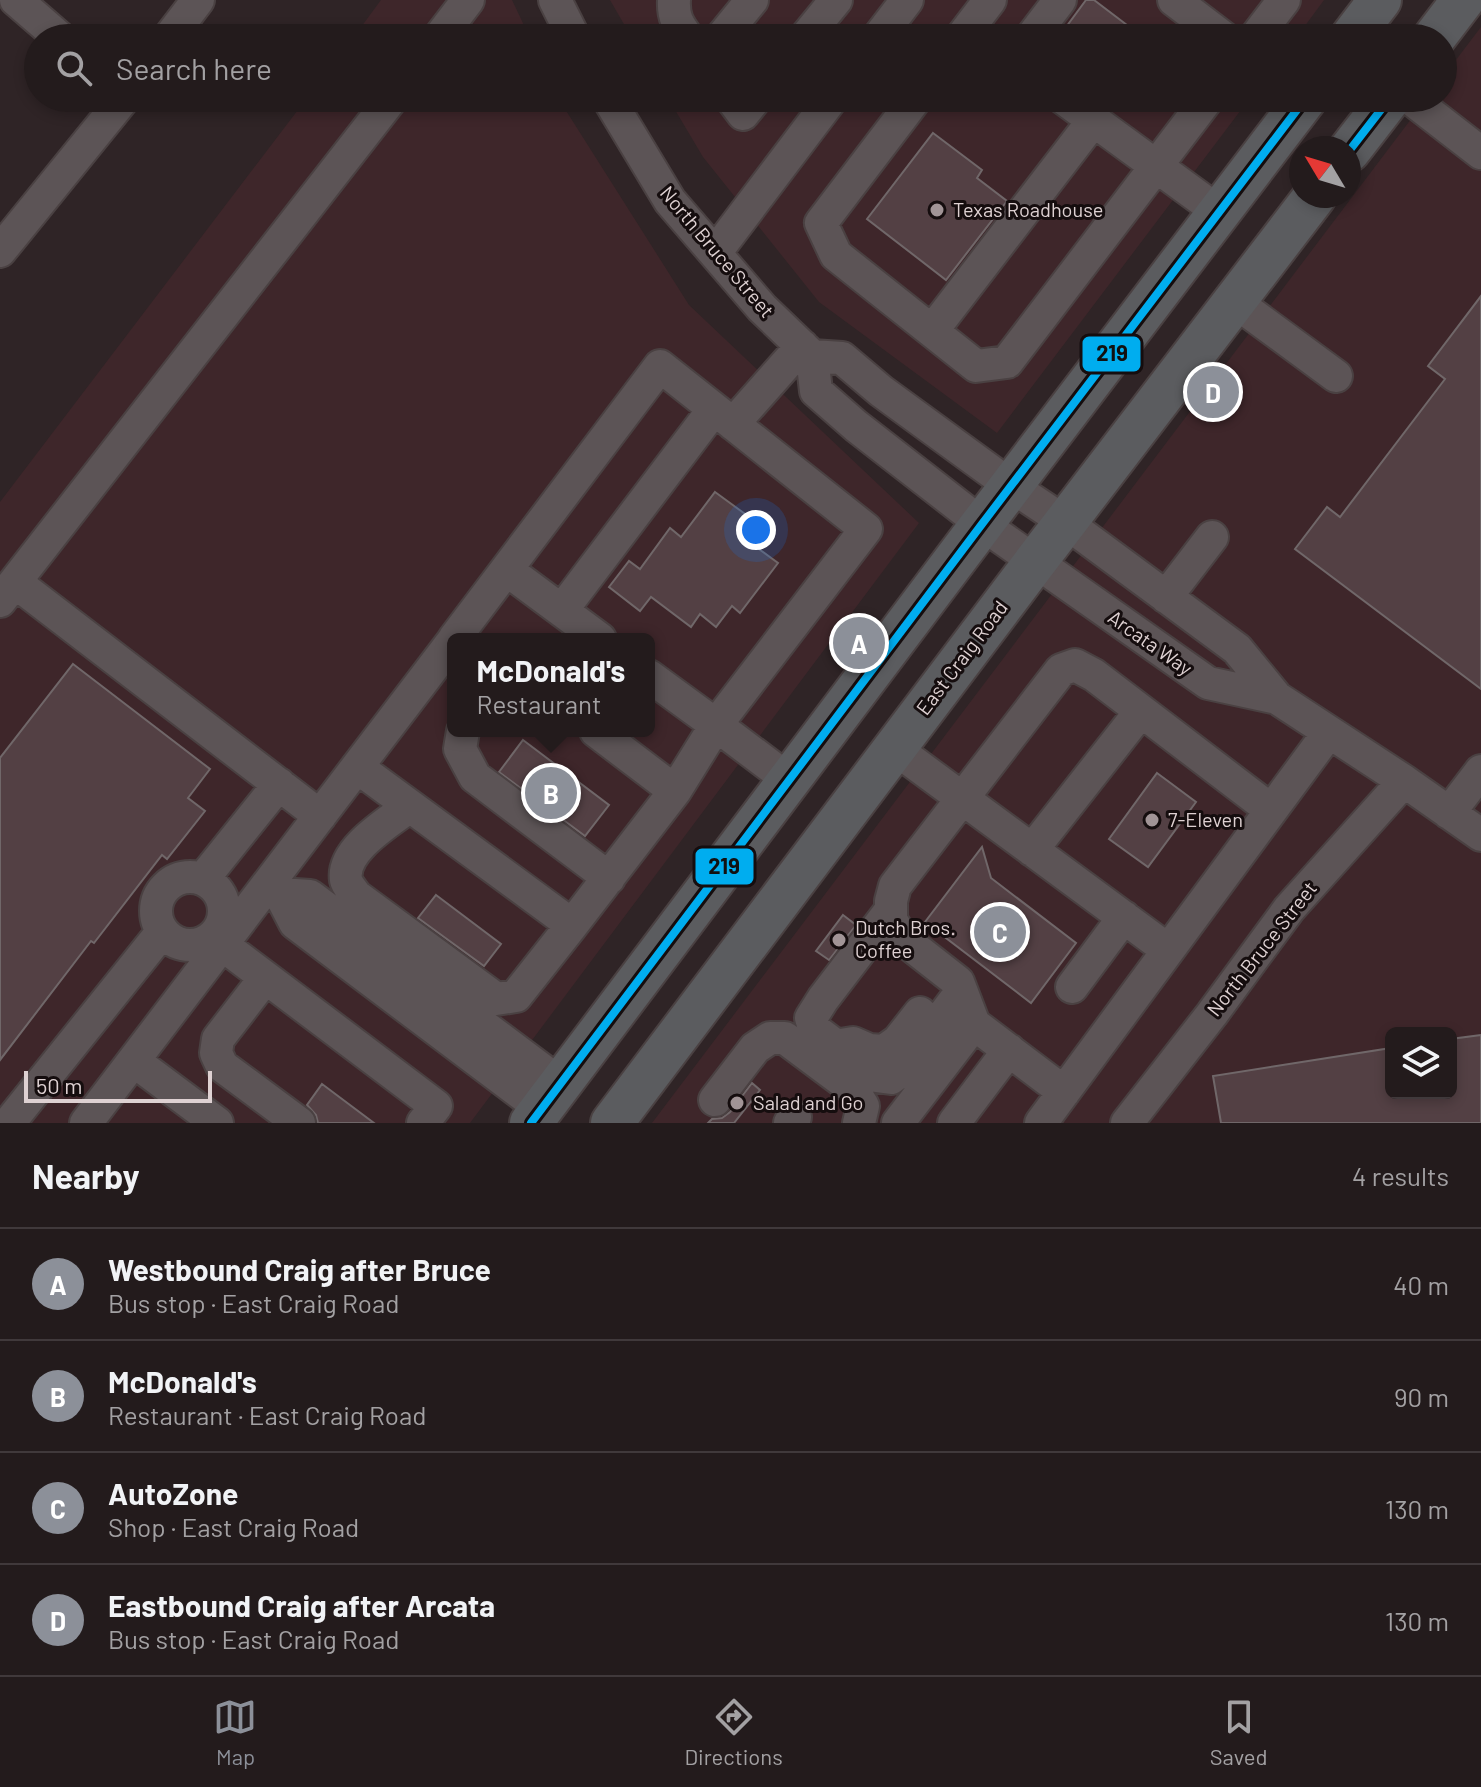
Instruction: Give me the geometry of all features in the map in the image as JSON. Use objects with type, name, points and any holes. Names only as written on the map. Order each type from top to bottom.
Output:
[{"type":"main road","points":[[1362,24],[1380,0]]},
{"type":"main road","points":[[1421,24],[1430,0]]},
{"type":"main road","points":[[1445,24],[1463,0]]},
{"type":"main road","points":[[614,1122],[549,1110],[789,780],[1295,112]]},
{"type":"main road","points":[[1361,136],[1379,112]]},
{"type":"main road","name":"East Craig Road","points":[[614,1122],[1065,522],[1306,208]]},
{"type":"street","points":[[16,0],[44,24]]},
{"type":"street","points":[[180,24],[198,0]]},
{"type":"street","points":[[450,24],[468,0]]},
{"type":"street","points":[[555,0],[567,24]]},
{"type":"street","points":[[674,0],[673,12],[678,24]]},
{"type":"street","points":[[732,24],[752,0]]},
{"type":"street","points":[[816,24],[836,0]]},
{"type":"street","points":[[889,24],[907,0]]},
{"type":"street","points":[[977,24],[990,0]]},
{"type":"street","points":[[1042,24],[1060,0]]},
{"type":"street","points":[[1174,0],[1206,24]]},
{"type":"street","points":[[1266,24],[1284,0]]},
{"type":"street","points":[[0,251],[113,112]]},
{"type":"street","points":[[320,816],[8,592],[381,112]]},
{"type":"street","name":"North Bruce Street","points":[[616,112],[670,201],[762,308],[807,351]]},
{"type":"street","points":[[715,253],[821,112]]},
{"type":"street","points":[[905,112],[821,223],[836,255],[976,366],[1007,362],[1197,112]]},
{"type":"street","points":[[1081,112],[1219,212]]},
{"type":"street","points":[[1428,112],[1481,153]]},
{"type":"street","points":[[932,331],[1093,121]]},
{"type":"street","points":[[1234,301],[1336,376]]},
{"type":"street","points":[[807,351],[816,391],[856,426],[1035,562]]},
{"type":"street","points":[[562,610],[724,416],[807,351],[842,358],[881,391],[1065,522]]},
{"type":"street","points":[[410,806],[363,841],[347,863],[346,882],[356,896],[496,999],[516,996],[675,791],[716,725],[866,529],[660,366],[507,570],[464,633]]},
{"type":"street","name":"Arcata Way","points":[[1065,522],[1237,649],[1277,698],[1481,835]]},
{"type":"street","points":[[1166,597],[1212,537]]},
{"type":"street","name":"Arcata Way","points":[[1035,562],[1208,683],[1277,698]]},
{"type":"street","points":[[507,570],[592,633]]},
{"type":"street","points":[[101,1118],[134,1061],[217,941],[274,889],[320,816],[447,654]]},
{"type":"street","points":[[1064,1092],[974,1024],[955,983],[903,939],[894,920],[891,901],[895,886],[1061,670],[1075,665],[1094,675],[1271,810]]},
{"type":"street","points":[[655,680],[789,780]]},
{"type":"street","points":[[1032,850],[1141,711]]},
{"type":"street","points":[[1041,1123],[1329,732]]},
{"type":"street","points":[[462,737],[460,749],[475,777],[609,878]]},
{"type":"street","points":[[466,763],[482,737]]},
{"type":"street","points":[[604,737],[675,791]]},
{"type":"street","points":[[894,748],[1168,950]]},
{"type":"street","points":[[357,767],[572,925]]},
{"type":"street","points":[[1449,813],[1481,771]]},
{"type":"street","name":"North Bruce Street","points":[[1127,1123],[1289,909],[1404,781]]},
{"type":"street","points":[[203,879],[279,784]]},
{"type":"street","points":[[217,941],[225,909],[217,889],[203,879],[187,876],[167,885],[156,905],[156,917],[162,932],[177,943],[188,945],[217,941],[436,1106],[423,1123]]},
{"type":"street","points":[[274,889],[310,896],[549,1110]]},
{"type":"street","points":[[1072,987],[1124,917]]},
{"type":"street","points":[[894,920],[829,991],[811,1018],[815,1030],[835,1045],[853,1043],[869,1050],[884,1051],[898,1041],[955,983]]},
{"type":"street","points":[[9,1123],[162,932]]},
{"type":"street","points":[[265,978],[218,1039],[216,1053],[222,1066],[299,1123]]},
{"type":"street","points":[[898,1123],[974,1024]]},
{"type":"street","points":[[770,1038],[779,1057],[835,1100],[844,1114],[841,1123]]},
{"type":"street","points":[[706,1112],[755,1048],[770,1038],[785,1038],[852,1088],[863,1106],[859,1123]]},
{"type":"street","points":[[954,1123],[1009,1050]]},
{"type":"street","points":[[134,1061],[217,1123]]},
{"type":"shaded area","points":[[381,0],[512,0],[523,24],[363,24]]},
{"type":"shaded area","points":[[610,0],[1324,0],[1306,24],[624,24]]},
{"type":"shaded area","points":[[1481,27],[1481,1123],[652,1123],[1344,208],[1361,208],[1361,185],[1416,112],[1457,112],[1457,59]]},
{"type":"shaded area","points":[[296,112],[567,112],[689,305],[919,523],[470,1123],[0,1123],[0,502]]},
{"type":"shaded area","points":[[676,112],[1239,112],[997,433],[819,302],[703,157]]},
{"type":"building","points":[[1086,0],[1094,0],[1126,24],[1068,24]]},
{"type":"building","name":"Texas Roadhouse","points":[[933,133],[982,170],[977,178],[1007,201],[946,280],[867,219]]},
{"type":"building","points":[[1481,296],[1481,689],[1295,549],[1327,507],[1340,517],[1445,379],[1428,366]]},
{"type":"building","points":[[715,492],[756,522],[744,538],[778,563],[740,613],[732,606],[716,627],[700,614],[691,627],[651,597],[640,611],[609,587],[629,561],[640,569],[670,528],[681,537]]},
{"type":"building","points":[[73,664],[210,769],[188,798],[205,811],[167,859],[162,855],[94,943],[91,941],[0,1060],[0,758]]},
{"type":"building","points":[[523,740],[609,805],[585,836],[499,772]]},
{"type":"building","name":"7-Eleven","points":[[1157,773],[1196,802],[1148,867],[1109,839]]},
{"type":"building","points":[[982,847],[991,878],[1076,943],[1031,1003],[925,922]]},
{"type":"building","points":[[436,895],[501,944],[484,966],[418,918]]},
{"type":"building","name":"Dutch Bros. Coffee","points":[[843,915],[856,925],[829,960],[816,951]]},
{"type":"building","points":[[1481,1035],[1481,1123],[1221,1123],[1213,1076],[1385,1049],[1385,1099],[1457,1099],[1457,1038]]},
{"type":"building","points":[[752,1083],[760,1090],[734,1123],[708,1123],[730,1112]]},
{"type":"building","points":[[322,1084],[374,1123],[318,1123],[316,1115],[307,1105]]},
{"type":"transit line","name":"219","points":[[531,1123],[1295,112]]},
{"type":"transit line","name":"219","points":[[1361,136],[1379,112]]},
{"type":"place","name":"Texas Roadhouse","points":[[937,210]]},
{"type":"place","name":"Eastbound Craig after Arcata","points":[[1213,392]]},
{"type":"place","name":"Westbound Craig after Bruce","points":[[859,643]]},
{"type":"place","name":"McDonald's","points":[[551,793]]},
{"type":"place","name":"7-Eleven","points":[[1152,820]]},
{"type":"place","name":"AutoZone","points":[[1000,932]]},
{"type":"place","name":"Dutch Bros. Coffee","points":[[839,940]]},
{"type":"place","name":"Salad and Go","points":[[737,1103]]}]
